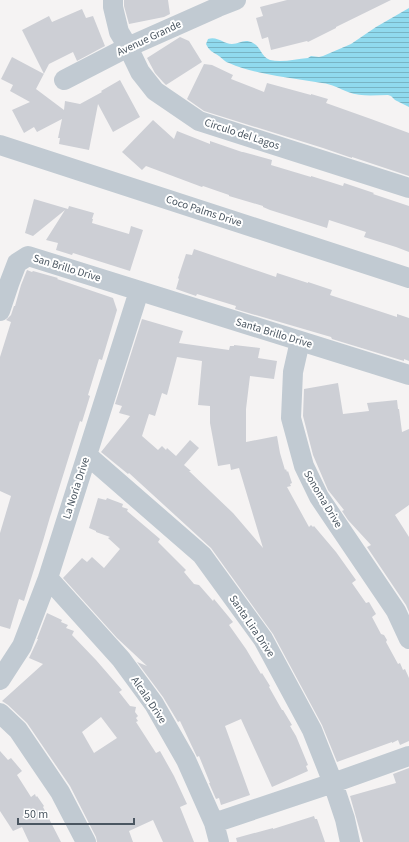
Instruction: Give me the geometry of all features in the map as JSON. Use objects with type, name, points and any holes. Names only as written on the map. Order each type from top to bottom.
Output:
[{"type":"street","name":"Circulo del Lagos","points":[[114,0],[113,8],[119,32],[140,72],[156,91],[200,121],[409,188]]},
{"type":"street","name":"Avenue Grande","points":[[64,80],[128,47],[236,0]]},
{"type":"street","name":"Coco Palms Drive","points":[[0,145],[409,278]]},
{"type":"street","name":"San Brillo Drive","points":[[0,311],[18,263],[28,256],[139,291]]},
{"type":"street","name":"Santa Brillo Drive","points":[[139,291],[409,375]]},
{"type":"street","name":"La Noria Drive","points":[[0,680],[22,646],[48,578],[139,291]]},
{"type":"street","name":"Sonoma Drive","points":[[300,341],[293,372],[291,418],[304,466],[319,497],[396,611],[409,640]]},
{"type":"street","name":"Santa Lira Drive","points":[[87,455],[202,555],[263,639],[312,730],[345,819],[350,842]]},
{"type":"street","name":"Alcala Drive","points":[[48,578],[121,659],[154,704],[186,760],[214,823],[219,842]]},
{"type":"street","points":[[0,713],[18,730],[60,792],[86,842]]},
{"type":"street","points":[[214,823],[333,784],[409,756]]},
{"type":"water","points":[[409,8],[409,107],[388,95],[358,95],[333,85],[271,75],[241,68],[225,61],[210,50],[206,44],[208,39],[212,38],[232,44],[247,41],[256,45],[267,59],[275,61],[308,58],[311,56],[319,57],[351,44],[376,27]]},
{"type":"building","points":[[124,0],[168,0],[170,14],[164,17],[129,24],[124,6]]},
{"type":"building","points":[[287,0],[391,0],[308,42],[271,50],[268,37],[262,39],[256,18],[263,16],[260,7]]},
{"type":"building","points":[[82,9],[86,18],[93,16],[105,46],[77,61],[73,52],[49,64],[44,74],[22,30],[49,16],[52,22]]},
{"type":"building","points":[[180,37],[189,41],[202,62],[166,85],[155,73],[147,58]]},
{"type":"building","points":[[12,57],[44,74],[36,89],[64,110],[65,101],[80,104],[120,80],[140,117],[113,132],[98,104],[89,150],[59,144],[60,138],[58,138],[62,119],[37,132],[34,127],[24,133],[12,110],[30,102],[10,91],[13,85],[1,79]]},
{"type":"building","points":[[204,64],[212,65],[233,75],[231,79],[264,92],[267,83],[311,94],[328,99],[326,103],[409,133],[409,176],[204,111],[187,99]]},
{"type":"building","points":[[153,120],[174,139],[177,131],[210,144],[210,141],[272,160],[271,165],[343,186],[344,183],[409,206],[409,252],[364,237],[366,232],[329,220],[327,228],[270,210],[263,206],[229,196],[203,186],[202,187],[146,166],[142,170],[122,152]]},
{"type":"building","points":[[34,199],[68,209],[69,206],[94,213],[92,223],[129,234],[131,226],[143,230],[130,271],[73,253],[72,255],[56,250],[58,243],[46,240],[65,210],[33,236],[25,233]]},
{"type":"building","points":[[194,249],[276,277],[277,273],[308,282],[332,290],[330,295],[397,317],[397,314],[409,318],[409,361],[404,359],[404,361],[332,339],[331,337],[235,309],[236,306],[197,294],[196,296],[176,289],[186,254],[192,255]]},
{"type":"building","points":[[27,270],[58,278],[57,279],[113,298],[117,310],[102,360],[99,359],[88,395],[90,396],[82,422],[80,421],[24,601],[19,599],[10,629],[0,626],[0,533],[11,496],[0,491],[0,357],[11,322],[6,320],[11,315],[15,306]]},
{"type":"building","points":[[142,319],[183,331],[179,343],[229,350],[230,346],[234,345],[260,348],[258,358],[277,361],[274,379],[250,376],[246,409],[246,442],[277,436],[285,470],[286,469],[287,472],[288,471],[292,483],[290,484],[291,486],[287,487],[309,527],[311,525],[313,527],[314,526],[336,552],[356,580],[352,583],[366,603],[369,602],[376,614],[372,617],[381,634],[384,635],[387,640],[386,642],[398,664],[400,663],[403,670],[405,669],[409,678],[409,741],[400,745],[398,740],[337,762],[322,725],[273,634],[211,548],[129,473],[128,474],[101,452],[130,416],[119,413],[122,406],[115,404]],"holes":[[[177,357],[202,361],[198,405],[210,406],[210,423],[218,466],[230,464],[231,470],[239,468],[263,548],[233,513],[184,465],[199,448],[190,440],[176,456],[167,448],[166,450],[162,446],[158,450],[142,436],[149,414],[155,416],[162,393],[167,395]]]},
{"type":"building","points":[[338,383],[343,414],[369,411],[367,403],[397,400],[402,432],[409,429],[409,505],[395,515],[409,537],[409,612],[406,605],[367,547],[371,545],[348,520],[342,511],[344,510],[328,490],[313,455],[303,416],[304,389]]},
{"type":"building","points":[[98,498],[106,500],[107,498],[123,504],[122,507],[128,509],[127,511],[160,539],[158,542],[186,570],[184,572],[194,584],[199,585],[213,601],[214,599],[233,622],[229,625],[261,674],[262,673],[292,725],[290,726],[296,736],[308,765],[306,766],[308,771],[272,787],[241,719],[225,726],[250,795],[221,805],[219,798],[216,799],[199,756],[197,757],[180,721],[178,722],[163,697],[137,662],[147,666],[117,638],[63,578],[82,558],[87,562],[92,557],[104,568],[120,549],[108,538],[110,537],[89,528]]},
{"type":"building","points":[[47,613],[62,620],[61,622],[68,625],[66,628],[74,631],[72,635],[122,690],[119,692],[130,706],[136,707],[135,712],[138,716],[136,718],[138,721],[136,722],[156,753],[160,751],[187,804],[180,807],[194,842],[163,842],[153,820],[129,831],[133,842],[97,842],[96,837],[70,786],[27,723],[2,701],[43,664],[29,658]],"holes":[[[101,717],[117,738],[94,753],[82,732]]]},
{"type":"building","points":[[0,751],[8,760],[11,758],[22,771],[17,775],[31,797],[35,794],[44,806],[43,807],[61,842],[29,842],[22,827],[13,831],[0,811]]},
{"type":"building","points":[[409,768],[409,842],[363,842],[350,796],[396,783],[393,774]]},
{"type":"building","points":[[314,816],[315,819],[317,819],[325,842],[237,842],[236,838],[273,829]]}]
